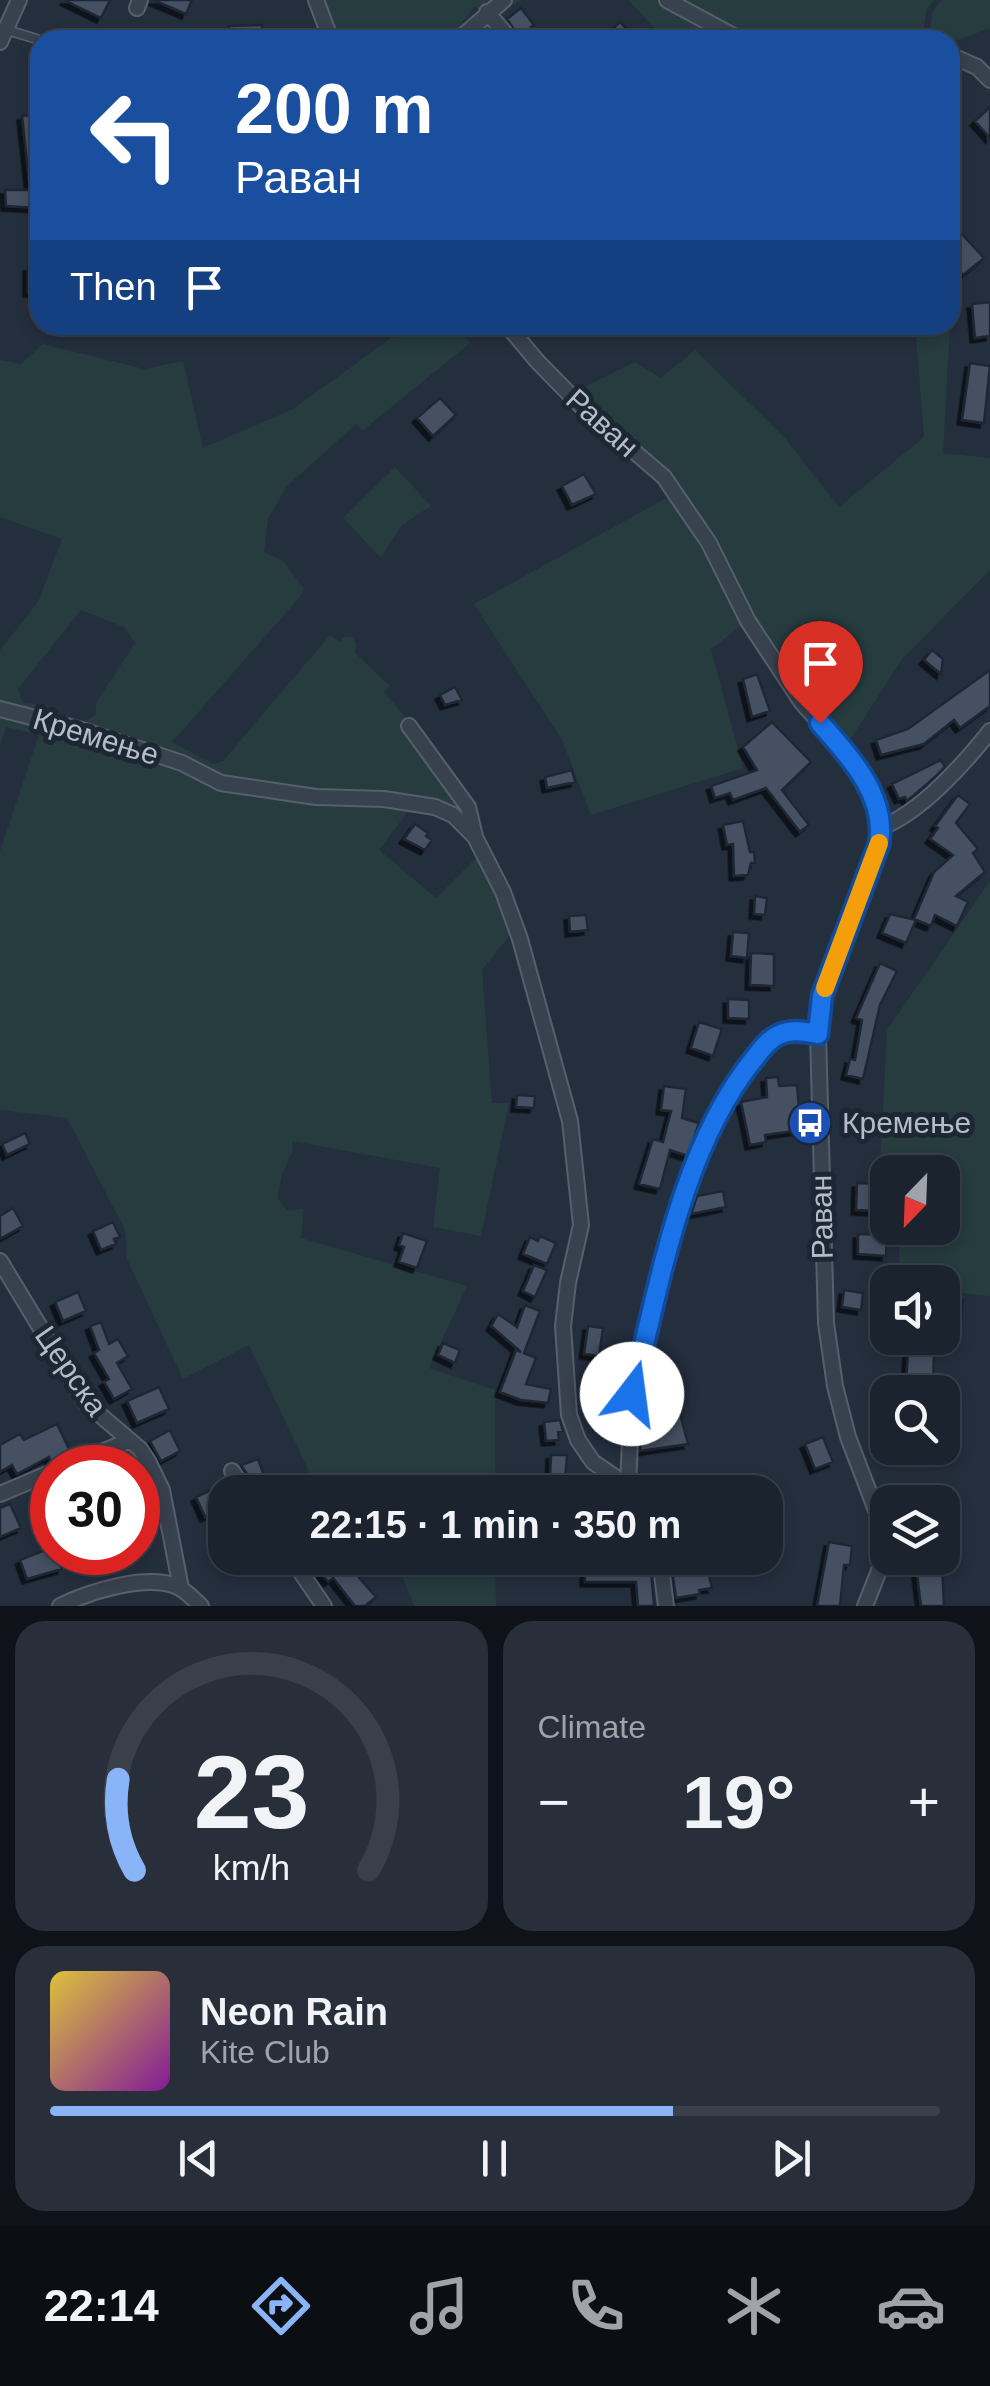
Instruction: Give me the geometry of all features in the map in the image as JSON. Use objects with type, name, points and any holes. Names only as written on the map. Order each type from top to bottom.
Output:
[{"type":"street","points":[[316,0],[327,30]]},
{"type":"street","points":[[469,30],[504,0]]},
{"type":"street","points":[[668,0],[723,30]]},
{"type":"street","points":[[3,36],[17,4]]},
{"type":"street","points":[[488,12],[503,30]]},
{"type":"street","points":[[960,59],[977,67],[990,80]]},
{"type":"street","name":"Раван","points":[[515,335],[581,406],[664,476],[709,543],[748,620],[791,686],[869,786],[882,827],[822,996],[818,1034],[826,1323],[835,1386],[848,1437],[877,1512],[882,1543],[882,1562],[866,1606]]},
{"type":"street","name":"Кремење","points":[[0,709],[82,730],[182,763],[221,783],[316,797],[434,807],[452,815],[475,837]]},
{"type":"street","name":"Кремење","points":[[409,726],[468,806],[475,837],[503,892],[520,939],[570,1121],[580,1225],[563,1326],[570,1415],[578,1440],[593,1462],[610,1475]]},
{"type":"street","points":[[882,827],[897,821],[964,764],[990,731]]},
{"type":"street","points":[[629,1475],[632,1394],[659,1280],[704,1140],[720,1106],[764,1046],[782,1033],[818,1034]]},
{"type":"street","name":"Церска","points":[[1,1266],[86,1403],[140,1448],[162,1490],[182,1588]]},
{"type":"street","points":[[119,1445],[128,1441]]},
{"type":"street","points":[[232,1471],[235,1475]]},
{"type":"street","points":[[0,1494],[30,1481]]},
{"type":"street","points":[[303,1575],[324,1606]]},
{"type":"street","points":[[662,1575],[666,1606]]},
{"type":"street","points":[[60,1606],[100,1591],[159,1583],[182,1588],[201,1606]]},
{"type":"lane","points":[[3,36],[30,39]]},
{"type":"green space","points":[[324,0],[521,0],[492,18],[475,6],[457,30],[337,30]]},
{"type":"green space","points":[[628,0],[934,0],[927,8],[924,30],[656,30]]},
{"type":"green space","points":[[942,0],[990,0],[990,28],[960,39],[960,30],[930,30],[933,11]]},
{"type":"green space","points":[[395,335],[465,335],[470,343],[362,431],[356,424],[287,486],[268,519],[264,552],[283,561],[304,589],[172,742],[214,764],[223,761],[330,635],[340,642],[345,636],[352,637],[355,653],[390,686],[384,692],[409,721],[466,809],[458,817],[223,780],[85,728],[85,722],[96,714],[96,703],[135,643],[124,627],[81,610],[18,689],[23,703],[47,705],[57,712],[55,719],[0,705],[0,650],[38,602],[62,539],[0,517],[0,360],[21,364],[43,344],[144,369],[183,361],[203,448],[293,409]]},
{"type":"green space","points":[[916,335],[949,335],[943,453],[990,458],[990,570],[902,659],[848,743],[803,693],[755,618],[715,540],[670,474],[577,391],[635,362],[661,378],[695,350],[784,437],[839,507],[924,437]]},
{"type":"green space","points":[[395,467],[431,506],[402,525],[381,558],[343,518]]},
{"type":"green space","points":[[670,496],[703,545],[741,626],[711,649],[743,768],[591,815],[562,740],[474,604]]},
{"type":"green space","points":[[0,714],[180,766],[221,785],[412,806],[379,850],[436,898],[480,854],[513,931],[482,970],[492,1103],[509,1103],[481,1236],[433,1227],[440,1168],[292,1141],[293,1150],[282,1174],[278,1199],[287,1210],[304,1209],[301,1238],[467,1286],[429,1368],[495,1390],[495,1475],[311,1475],[249,1345],[183,1379],[127,1259],[125,1230],[67,1118],[0,1110],[0,851],[39,735],[6,727],[0,745]]},
{"type":"green space","points":[[990,881],[990,1296],[960,1293],[960,1265],[899,1265],[899,1245],[960,1245],[960,1155],[880,1155],[887,1030]]},
{"type":"green space","points":[[402,1575],[495,1575],[496,1606],[414,1606]]},
{"type":"building","points":[[64,0],[110,0],[101,18]]},
{"type":"building","points":[[153,0],[192,0],[186,14]]},
{"type":"building","points":[[521,8],[534,25],[533,30],[514,30],[507,19]]},
{"type":"building","points":[[620,22],[628,30],[612,30]]},
{"type":"building","points":[[262,25],[262,30],[229,30],[229,26]]},
{"type":"building","points":[[990,107],[990,138],[975,121]]},
{"type":"building","points":[[30,115],[30,190],[22,116]]},
{"type":"building","points":[[5,190],[30,190],[30,208],[6,206]]},
{"type":"building","points":[[960,232],[984,258],[963,275],[960,271]]},
{"type":"building","points":[[990,302],[990,336],[975,338],[972,304]]},
{"type":"building","points":[[970,363],[990,366],[984,423],[962,420]]},
{"type":"building","points":[[440,398],[456,415],[433,436],[417,418]]},
{"type":"building","points":[[584,474],[596,494],[572,505],[562,486]]},
{"type":"building","points":[[932,650],[943,659],[941,674],[924,660]]},
{"type":"building","points":[[990,670],[990,706],[960,728],[954,720],[924,744],[881,755],[876,740],[908,729]]},
{"type":"building","points":[[757,674],[770,711],[752,717],[743,679]]},
{"type":"building","points":[[455,687],[462,700],[445,705],[440,695]]},
{"type":"building","points":[[772,722],[811,762],[782,790],[809,825],[800,832],[766,788],[733,800],[730,793],[715,798],[711,786],[757,770],[743,747]]},
{"type":"building","points":[[941,760],[945,767],[934,778],[907,801],[905,797],[899,799],[892,784]]},
{"type":"building","points":[[572,770],[575,782],[547,788],[545,777]]},
{"type":"building","points":[[958,795],[970,804],[956,823],[978,849],[973,853],[985,872],[956,896],[968,902],[957,926],[935,915],[931,926],[914,919],[934,872],[953,855],[930,839]]},
{"type":"building","points":[[743,821],[755,863],[751,863],[748,875],[734,876],[733,844],[727,845],[723,825]]},
{"type":"building","points":[[415,824],[432,840],[425,850],[404,839]]},
{"type":"building","points":[[755,896],[767,898],[765,915],[754,914]]},
{"type":"building","points":[[890,914],[916,920],[906,943],[882,933]]},
{"type":"building","points":[[586,915],[588,930],[570,932],[569,916]]},
{"type":"building","points":[[733,932],[749,933],[747,958],[731,956]]},
{"type":"building","points":[[751,953],[774,954],[774,986],[750,985]]},
{"type":"building","points":[[880,963],[897,971],[880,1005],[863,1079],[846,1075],[850,1059],[855,1060],[862,1020],[856,1018]]},
{"type":"building","points":[[728,999],[749,1000],[749,1019],[728,1018]]},
{"type":"building","points":[[699,1022],[722,1029],[713,1056],[691,1048]]},
{"type":"building","points":[[778,1077],[779,1086],[797,1085],[801,1130],[765,1135],[766,1142],[750,1145],[741,1102],[767,1097],[766,1078]]},
{"type":"building","points":[[664,1086],[686,1089],[682,1118],[699,1123],[688,1156],[670,1150],[660,1189],[639,1184],[653,1139],[663,1142],[671,1111],[661,1110]]},
{"type":"building","points":[[517,1095],[535,1096],[534,1108],[516,1107]]},
{"type":"building","points":[[25,1133],[30,1144],[7,1155],[2,1144]]},
{"type":"building","points":[[857,1183],[870,1183],[870,1211],[856,1210]]},
{"type":"building","points":[[723,1191],[726,1207],[691,1214],[697,1196]]},
{"type":"building","points":[[13,1208],[23,1226],[0,1239],[0,1216]]},
{"type":"building","points":[[113,1222],[120,1237],[114,1239],[116,1244],[101,1250],[93,1231]]},
{"type":"building","points":[[403,1233],[427,1241],[417,1268],[399,1262]]},
{"type":"building","points":[[858,1234],[870,1234],[870,1245],[887,1245],[886,1256],[858,1254]]},
{"type":"building","points":[[540,1236],[556,1243],[547,1264],[523,1254],[530,1237],[538,1241]]},
{"type":"building","points":[[534,1265],[547,1270],[535,1297],[523,1291]]},
{"type":"building","points":[[844,1290],[863,1293],[861,1310],[842,1307]]},
{"type":"building","points":[[78,1292],[86,1311],[63,1321],[55,1302]]},
{"type":"building","points":[[525,1305],[540,1311],[524,1353],[536,1358],[526,1384],[551,1389],[548,1403],[521,1400],[500,1392],[516,1350],[521,1352],[491,1326],[498,1314],[517,1327]]},
{"type":"building","points":[[101,1322],[109,1344],[118,1339],[128,1356],[117,1363],[132,1389],[114,1399],[104,1382],[109,1379],[94,1353],[99,1350],[90,1326]]},
{"type":"building","points":[[588,1326],[603,1328],[599,1356],[584,1354]]},
{"type":"building","points":[[443,1343],[460,1350],[455,1363],[438,1355]]},
{"type":"building","points":[[908,1355],[934,1355],[933,1375],[906,1375]]},
{"type":"building","points":[[159,1387],[169,1409],[137,1423],[127,1401]]},
{"type":"building","points":[[675,1394],[688,1444],[640,1451],[641,1435],[655,1433],[651,1412],[666,1406],[664,1396]]},
{"type":"building","points":[[560,1420],[563,1431],[558,1432],[559,1440],[546,1441],[544,1422]]},
{"type":"building","points":[[57,1424],[67,1445],[30,1445],[30,1467],[17,1474],[12,1465],[0,1472],[0,1445],[20,1434],[24,1440]]},
{"type":"building","points":[[170,1430],[180,1451],[161,1461],[160,1445],[150,1441]]},
{"type":"building","points":[[823,1437],[833,1462],[815,1469],[805,1444]]},
{"type":"building","points":[[551,1455],[567,1455],[566,1475],[550,1475]]},
{"type":"building","points":[[258,1459],[264,1475],[248,1475],[241,1465]]},
{"type":"building","points":[[208,1492],[208,1516],[205,1517],[196,1497]]},
{"type":"building","points":[[10,1504],[21,1528],[0,1537],[0,1508]]},
{"type":"building","points":[[829,1542],[852,1546],[850,1565],[844,1565],[840,1606],[817,1606]]},
{"type":"building","points":[[30,1556],[30,1575],[41,1575],[27,1579],[20,1560]]},
{"type":"building","points":[[323,1575],[357,1575],[376,1597],[365,1606],[355,1606],[333,1578],[328,1582]]},
{"type":"building","points":[[585,1575],[651,1575],[654,1606],[638,1606],[636,1582],[585,1582]]},
{"type":"building","points":[[673,1575],[709,1575],[712,1588],[676,1598]]},
{"type":"building","points":[[917,1575],[943,1575],[944,1606],[921,1606]]},
{"type":"slow traffic","points":[[825,988],[879,843]]},
{"type":"place","name":"Кремење","points":[[810,1123]]},
{"type":"route","points":[[632,1394],[659,1280],[704,1140],[720,1106],[772,1038],[798,1031],[818,1034],[822,996],[879,844],[882,827],[869,786],[820,723]]}]
